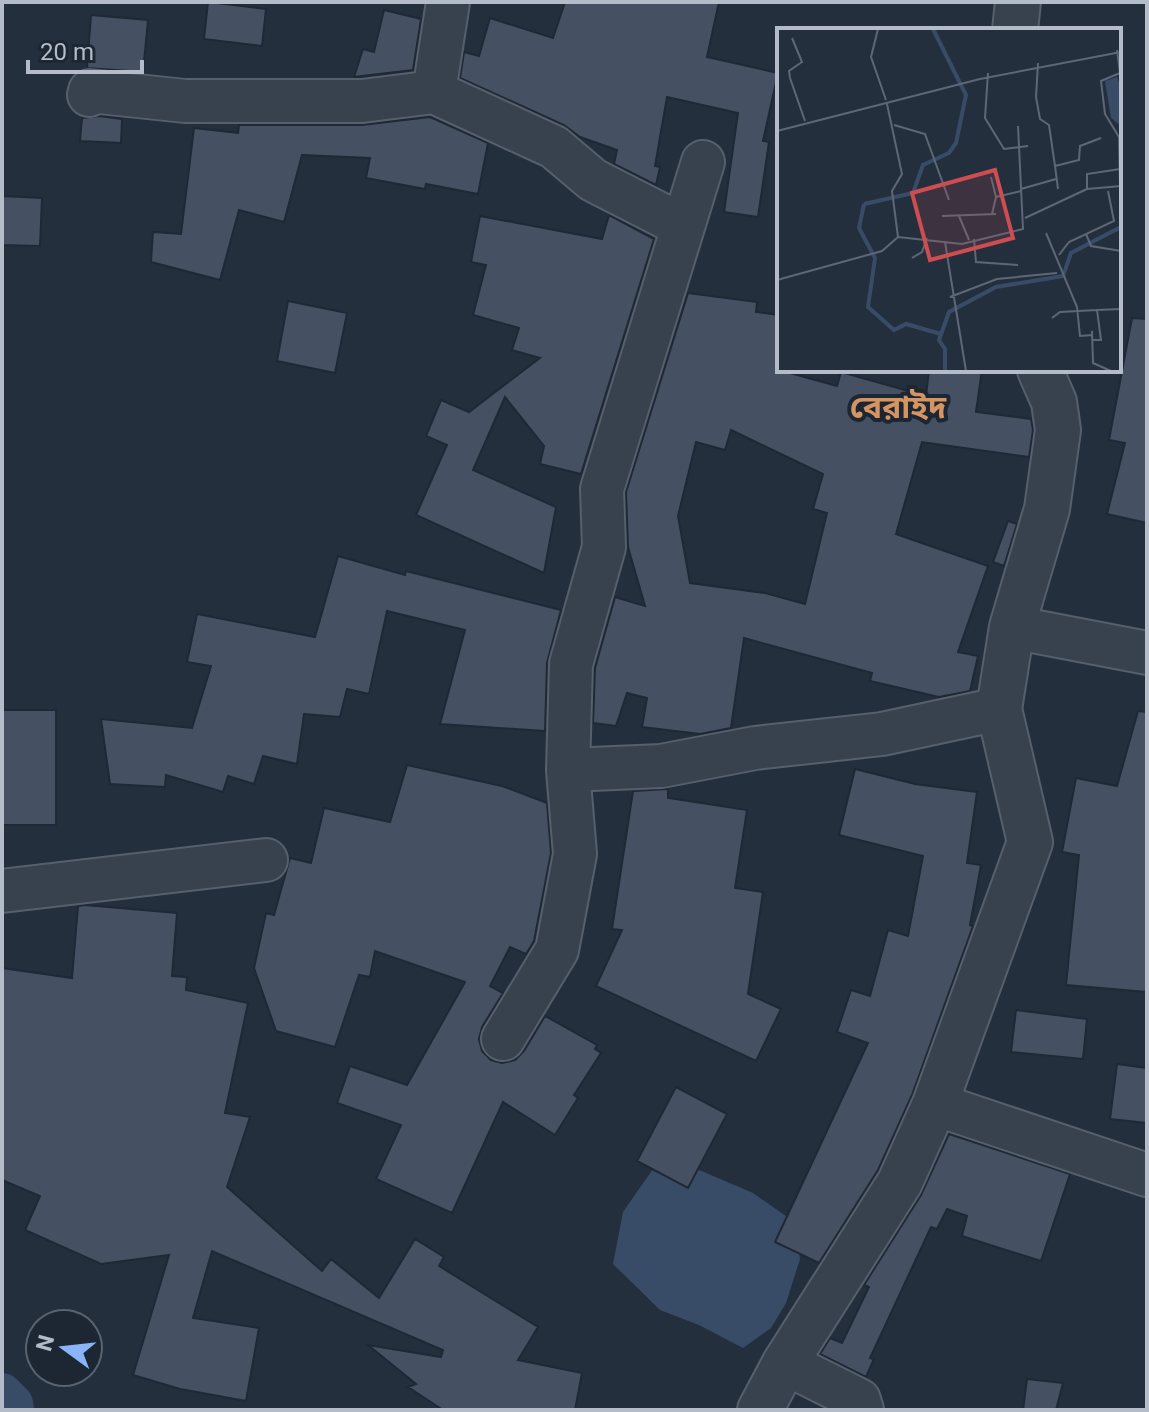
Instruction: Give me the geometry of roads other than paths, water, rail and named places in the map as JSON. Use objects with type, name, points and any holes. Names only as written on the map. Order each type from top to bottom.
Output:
[{"type":"street","points":[[434,92],[448,2]]},
{"type":"street","points":[[1015,28],[1018,2]]},
{"type":"street","points":[[89,95],[90,91],[185,101],[362,101],[434,92],[554,147],[593,180],[683,226]]},
{"type":"street","points":[[503,1039],[557,950],[575,854],[568,770],[571,664],[604,547],[602,489],[703,162]]},
{"type":"street","points":[[760,1410],[785,1363],[900,1182],[935,1104],[1030,842],[999,709],[1012,627],[1047,509],[1058,430],[1054,402],[1041,372]]},
{"type":"street","points":[[1012,627],[1147,653]]},
{"type":"street","points":[[568,770],[661,766],[755,748],[882,734],[999,709]]},
{"type":"street","points":[[2,891],[266,860]]},
{"type":"street","points":[[935,1104],[1147,1175]]},
{"type":"street","points":[[785,1363],[859,1400],[862,1410]]},
{"type":"water","points":[[692,1167],[753,1193],[793,1221],[800,1259],[786,1303],[771,1328],[743,1348],[699,1325],[660,1310],[613,1264],[623,1212],[653,1169]]},
{"type":"waterway","points":[[2,1393],[13,1404],[14,1410]]},
{"type":"district","name":"বেরাইদ","points":[[898,407]]}]
